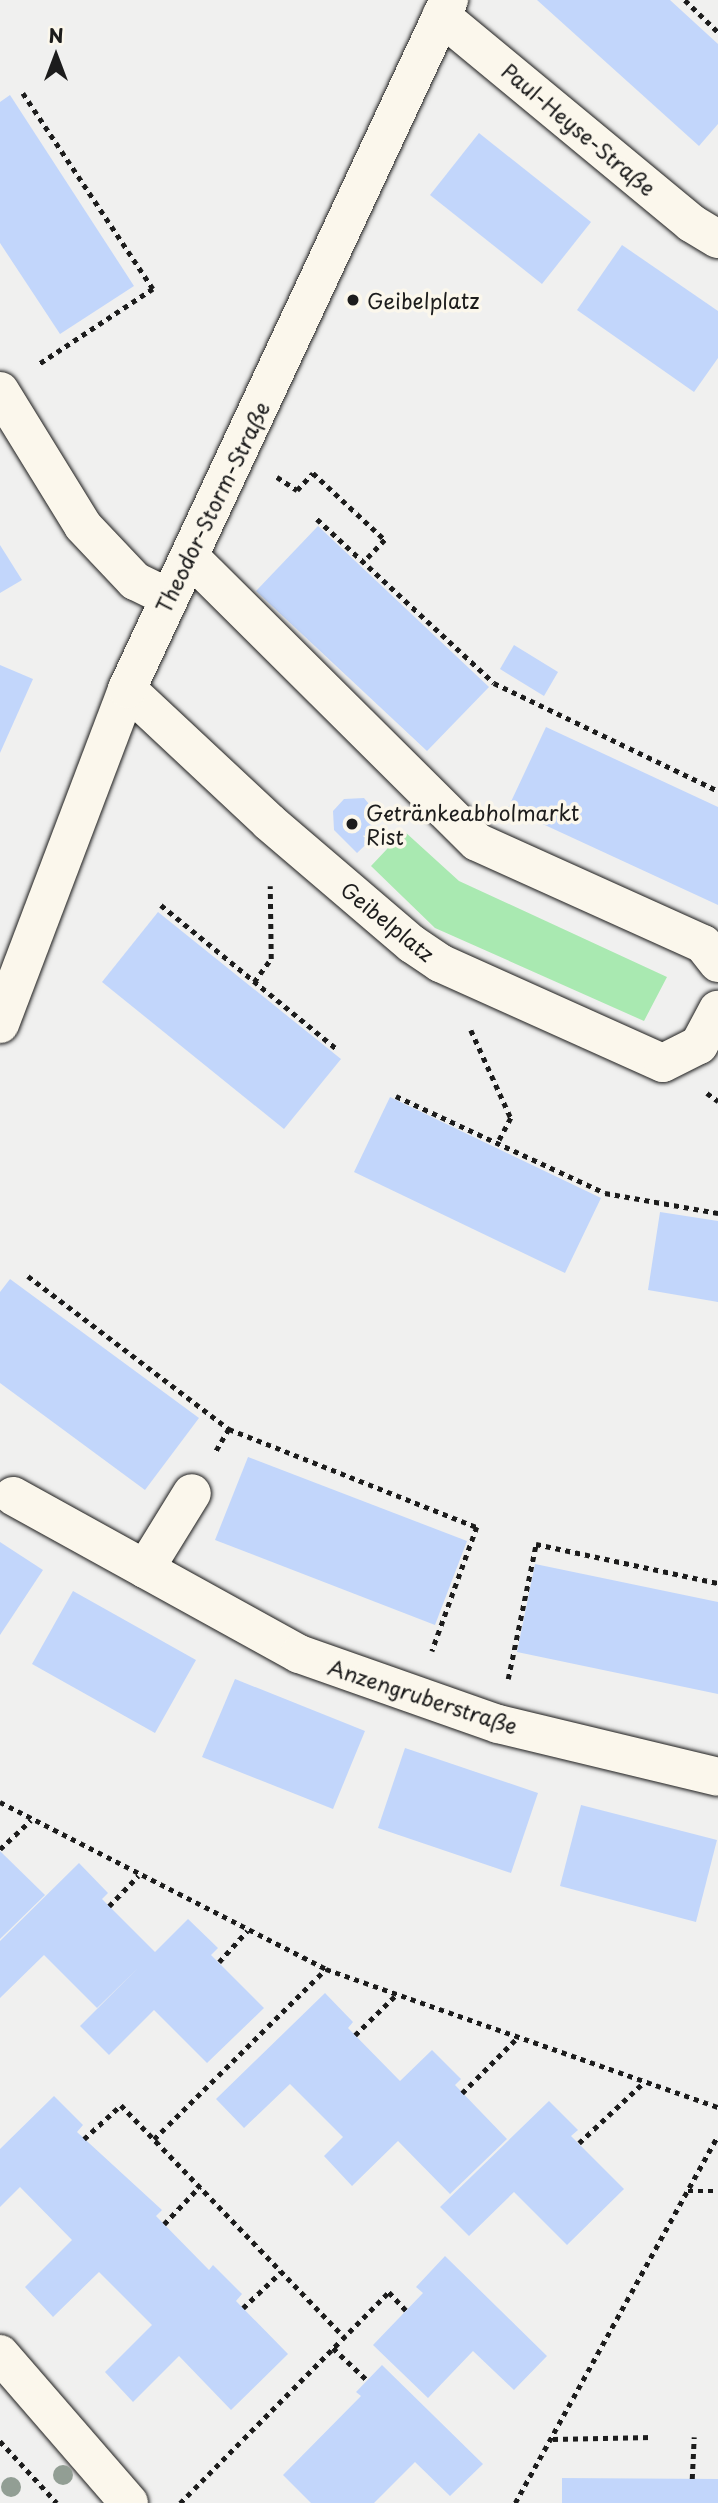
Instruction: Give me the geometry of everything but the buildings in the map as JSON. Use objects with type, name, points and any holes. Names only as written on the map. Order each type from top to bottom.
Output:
[{"type":"street","name":"Paul-Heyse-Straße","points":[[445,8],[691,223],[718,239]]},
{"type":"street","name":"Theodor-Storm-Straße","points":[[0,1024],[127,689],[167,597],[190,557],[445,8]]},
{"type":"street","points":[[0,391],[83,526],[135,580],[167,597]]},
{"type":"street","points":[[190,557],[477,842],[704,944],[718,962]]},
{"type":"street","name":"Geibelplatz","points":[[127,689],[270,822],[440,963],[663,1063],[699,1045],[718,1010]]},
{"type":"street","points":[[145,1569],[192,1493]]},
{"type":"street","name":"Anzengruberstraße","points":[[13,1496],[299,1654],[415,1698],[498,1724],[718,1777]]},
{"type":"street","points":[[0,2354],[130,2503]]},
{"type":"path","points":[[685,0],[718,32]]},
{"type":"path","points":[[23,93],[153,289],[33,368]]},
{"type":"path","points":[[239,452],[298,490],[313,472],[385,540],[364,562]]},
{"type":"path","points":[[317,519],[494,683],[718,791]]},
{"type":"path","points":[[254,982],[271,959],[270,822]]},
{"type":"path","points":[[160,905],[338,1050]]},
{"type":"path","points":[[440,963],[511,1118],[498,1143]]},
{"type":"path","points":[[397,1096],[605,1193],[718,1213]]},
{"type":"path","points":[[28,1276],[229,1429],[477,1527],[415,1698]]},
{"type":"path","points":[[192,1493],[229,1429]]},
{"type":"path","points":[[498,1724],[536,1544],[718,1583]]},
{"type":"path","points":[[0,1802],[138,1876],[326,1969],[642,2084],[718,2107]]},
{"type":"path","points":[[0,1849],[31,1820]]},
{"type":"path","points":[[109,1906],[138,1876]]},
{"type":"path","points":[[219,1962],[247,1931]]},
{"type":"path","points":[[153,2139],[326,1969]]},
{"type":"path","points":[[355,2035],[395,1996]]},
{"type":"path","points":[[462,2093],[516,2039]]},
{"type":"path","points":[[579,2143],[642,2084]]},
{"type":"path","points":[[84,2139],[121,2105],[345,2338]]},
{"type":"path","points":[[515,2503],[718,2136]]},
{"type":"path","points":[[164,2224],[200,2186]]},
{"type":"path","points":[[688,2191],[718,2192]]},
{"type":"path","points":[[243,2308],[281,2272]]},
{"type":"path","points":[[180,2503],[390,2292],[406,2309]]},
{"type":"path","points":[[333,2348],[367,2380]]},
{"type":"path","points":[[552,2439],[653,2437]]},
{"type":"path","points":[[692,2479],[694,2437]]},
{"type":"path","points":[[0,2441],[57,2503]]},
{"type":"green space","points":[[404,831],[459,881],[667,977],[644,1021],[435,928],[371,866]]},
{"type":"place","name":"Geibelplatz","points":[[353,300]]},
{"type":"place","name":"Getränkeabholmarkt Rist","points":[[352,824]]}]
